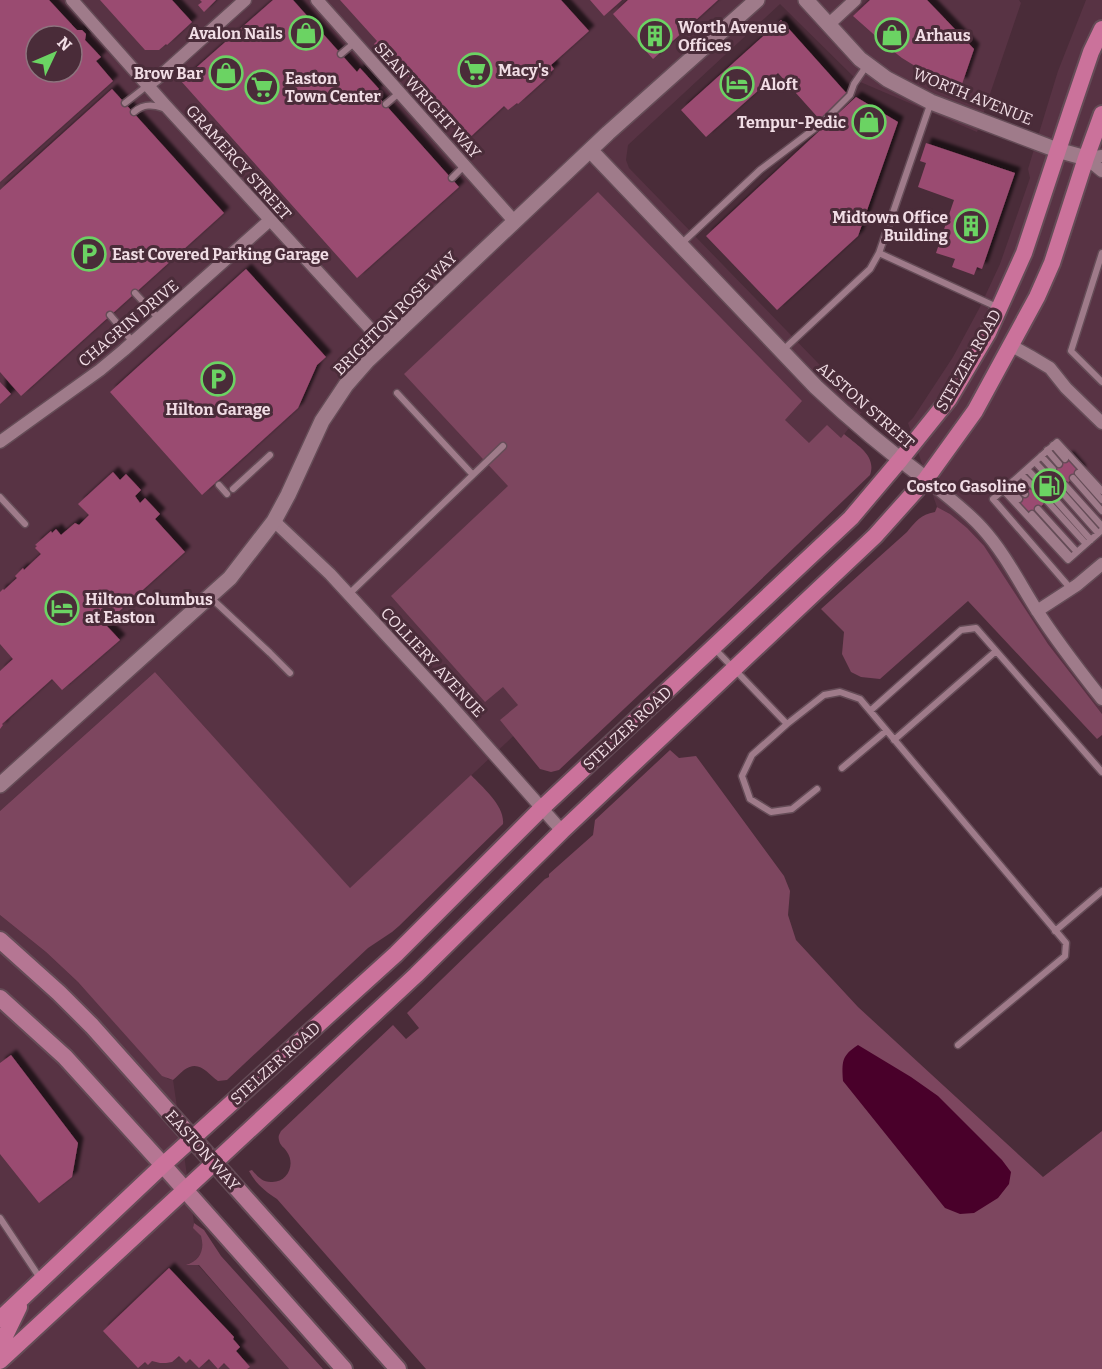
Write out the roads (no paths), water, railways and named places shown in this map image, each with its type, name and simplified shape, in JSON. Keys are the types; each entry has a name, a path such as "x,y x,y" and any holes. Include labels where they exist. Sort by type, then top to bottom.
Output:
{"main road":[{"name":"STELZER ROAD","path":"0,1319 192,1138 396,954 542,808 851,518 949,399 988,333 1024,253 1091,52 1102,29"},
{"name":"STELZER ROAD","path":"0,1361 416,975 562,831 875,536 926,479 975,411 1037,297 1094,157 1102,114"},
{"name":"EASTON WAY","path":"0,940 92,1026 398,1369"},
{"path":"0,998 65,1057 344,1369"},
{"path":"0,1343 23,1298"}],"street":[{"name":"GRAMERCY STREET","path":"72,0 147,86 384,344"},
{"path":"147,86 245,0"},
{"name":"SEAN WRIGHT WAY","path":"316,0 514,221"},
{"name":"BRIGHTON ROSE WAY","path":"0,785 236,572 274,521 326,415 354,375 590,150 757,0"},
{"name":"WORTH AVENUE","path":"806,0 867,65 887,79 931,102 1057,150 1094,157 1102,171"},
{"path":"828,25 855,0"},
{"name":"ALSTON STREET","path":"590,150 816,387 900,460 962,508 982,528 1000,551 1037,611 1102,699"},
{"name":"CHAGRIN DRIVE","path":"0,442 100,370 270,220"},
{"path":"1012,346 1050,368 1066,388 1102,423"},
{"name":"COLLIERY AVENUE","path":"274,521 349,594 562,831"},
{"path":"1037,611 1077,585 1102,564"}],"lane":[{"path":"341,54 354,42"},
{"path":"680,244 760,170 829,116 850,95 854,84 867,65"},
{"path":"125,103 147,86"},
{"path":"386,104 399,92"},
{"path":"782,351 870,269 879,253 931,102"},
{"path":"134,112 147,105 156,105 171,112"},
{"path":"452,178 465,166"},
{"path":"879,253 999,308"},
{"path":"1102,253 1071,351 1102,382"},
{"path":"135,293 159,320"},
{"path":"110,315 134,342"},
{"path":"397,393 473,475"},
{"path":"1071,589 993,499 1057,442 1102,491"},
{"path":"349,594 503,446"},
{"path":"1050,448 1062,461"},
{"path":"233,489 270,455"},
{"path":"1041,456 1053,470"},
{"path":"1035,462 1047,475"},
{"path":"1024,471 1036,484"},
{"path":"1102,500 1075,476 1102,511"},
{"path":"219,485 227,495"},
{"path":"1008,486 1022,496"},
{"path":"1008,486 1068,560 1101,529 1063,487"},
{"path":"0,497 25,524"},
{"path":"1049,499 1088,542"},
{"path":"1035,511 1074,555"},
{"path":"210,597 290,673"},
{"path":"870,711 962,630 976,628 1102,772"},
{"path":"713,648 787,724"},
{"path":"894,740 996,651"},
{"path":"817,789 792,809 771,812 750,799 741,776 752,755 824,695 840,692 860,699 1066,944 1065,956 958,1045"},
{"path":"842,768 886,731"},
{"path":"1055,931 1102,891"},
{"path":"0,1218 42,1281"}],"place":[{"name":"Avalon Nails","path":"306,33"},
{"name":"Arhaus","path":"892,35"},
{"name":"Worth Avenue Offices","path":"655,36"},
{"name":"Macy's","path":"475,70"},
{"name":"Brow Bar","path":"226,73"},
{"name":"Aloft","path":"737,84"},
{"name":"Easton Town Center","path":"262,87"},
{"name":"Tempur-Pedic","path":"869,122"},
{"name":"Midtown Office Building","path":"971,226"},
{"name":"East Covered Parking Garage","path":"89,254"},
{"name":"Hilton Garage","path":"218,379"},
{"name":"Costco Gasoline","path":"1049,486"},
{"name":"Hilton Columbus at Easton","path":"62,608"}]}
